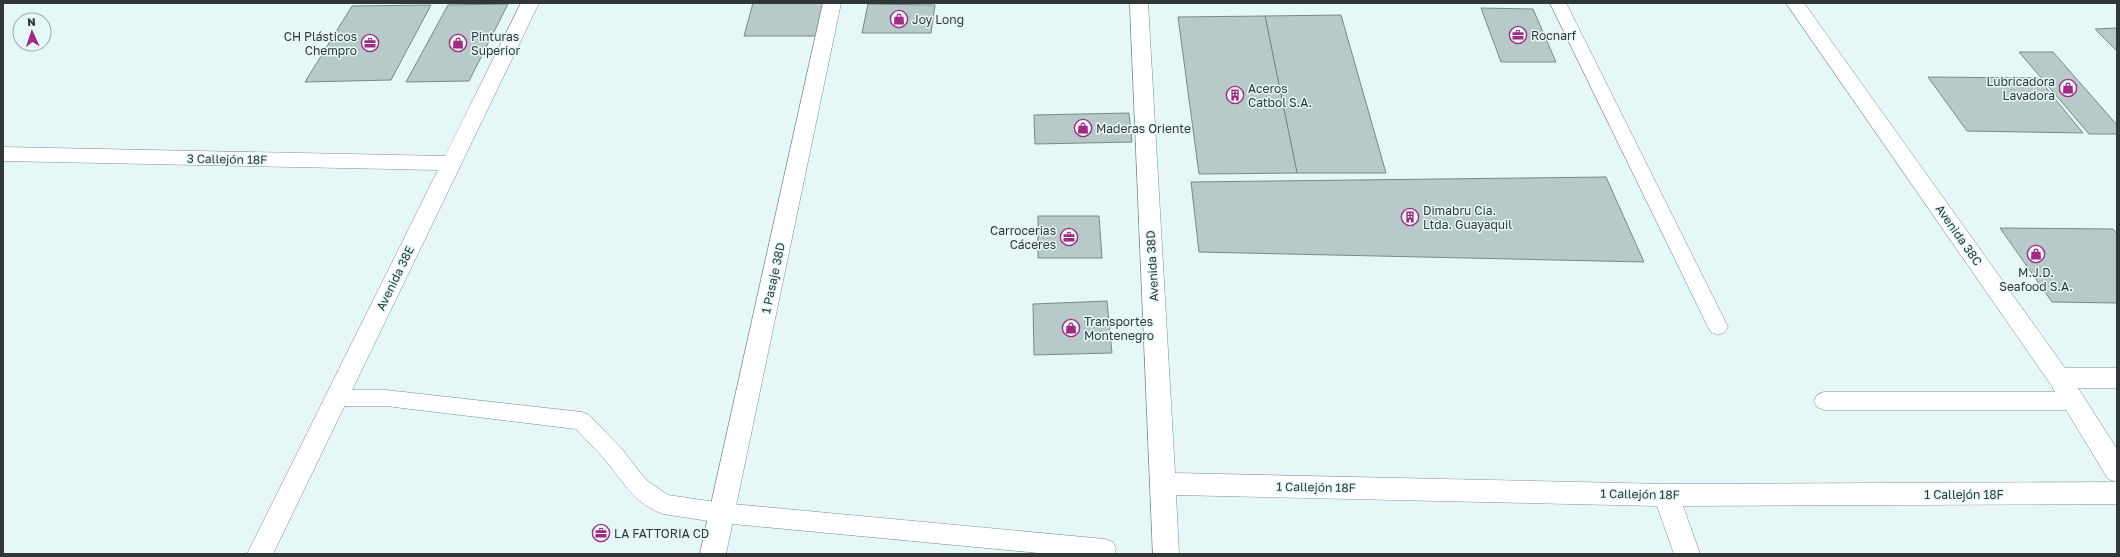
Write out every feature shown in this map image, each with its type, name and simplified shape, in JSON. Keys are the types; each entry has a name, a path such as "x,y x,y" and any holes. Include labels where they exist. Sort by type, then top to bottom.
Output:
{"street":[{"name":"Avenida 38E","path":"260,554 530,3"},
{"name":"1 Pasaje 38D","path":"713,554 832,3"},
{"name":"Avenida 38D","path":"1139,3 1166,554"},
{"name":"Avenida 38C","path":"1794,3 2059,378 2117,471"},
{"name":"3 Callejón 18F","path":"3,154 451,163"},
{"path":"2059,378 2117,378"},
{"name":"1 Callejón 18F","path":"1163,484 1666,495 2117,493"},
{"path":"1666,495 1687,554"}],"lane":[{"path":"1558,3 1718,327"},
{"path":"336,398 386,398 582,421 614,455 637,486 663,504 722,513 1105,549"},
{"path":"1824,401 2074,401"}],"building":[{"path":"753,3 824,3 816,36 744,36"},
{"name":"Pinturas Superior","path":"508,4 469,81 406,82 448,5"},
{"name":"Joy Long","path":"868,4 935,5 931,33 862,33"},
{"name":"CH Plásticos Chempro","path":"431,5 391,80 305,82 352,6"},
{"name":"Rocnarf","path":"1481,8 1533,9 1556,62 1501,62"},
{"path":"1341,15 1386,173 1297,173 1265,16"},
{"name":"Aceros Catbol S.A.","path":"1265,16 1297,173 1199,174 1178,17"},
{"path":"2117,28 2117,51 2095,29"},
{"name":"Lubricadora Lavadora","path":"2019,52 2053,52 2117,125 2117,134 2089,134"},
{"path":"1928,77 2038,78 2083,133 1967,131"},
{"name":"Maderas Oriente","path":"1129,113 1132,142 1035,144 1034,115"},
{"name":"Dimabru Cia. Ltda. Guayaquil","path":"1606,177 1644,262 1199,252 1191,182"},
{"name":"Carrocerias Cáceres","path":"1038,216 1099,216 1102,258 1038,258"},
{"path":"2000,228 2113,229 2117,234 2117,303 2052,302"},
{"name":"Transportes Montenegro","path":"1107,301 1112,353 1034,355 1033,304"}],"place":[{"name":"Joy Long","path":"899,19"},
{"name":"Rocnarf","path":"1518,35"},
{"name":"CH Plásticos Chempro","path":"370,43"},
{"name":"Pinturas Superior","path":"458,43"},
{"name":"Lubricadora Lavadora","path":"2068,88"},
{"name":"Aceros Catbol S.A.","path":"1235,95"},
{"name":"Maderas Oriente","path":"1083,128"},
{"name":"Dimabru Cia. Ltda. Guayaquil","path":"1410,217"},
{"name":"Carrocerias Cáceres","path":"1069,237"},
{"name":"M.J.D. Seafood S.A.","path":"2036,254"},
{"name":"Transportes Montenegro","path":"1071,328"},
{"name":"LA FATTORIA CD","path":"601,533"}]}
